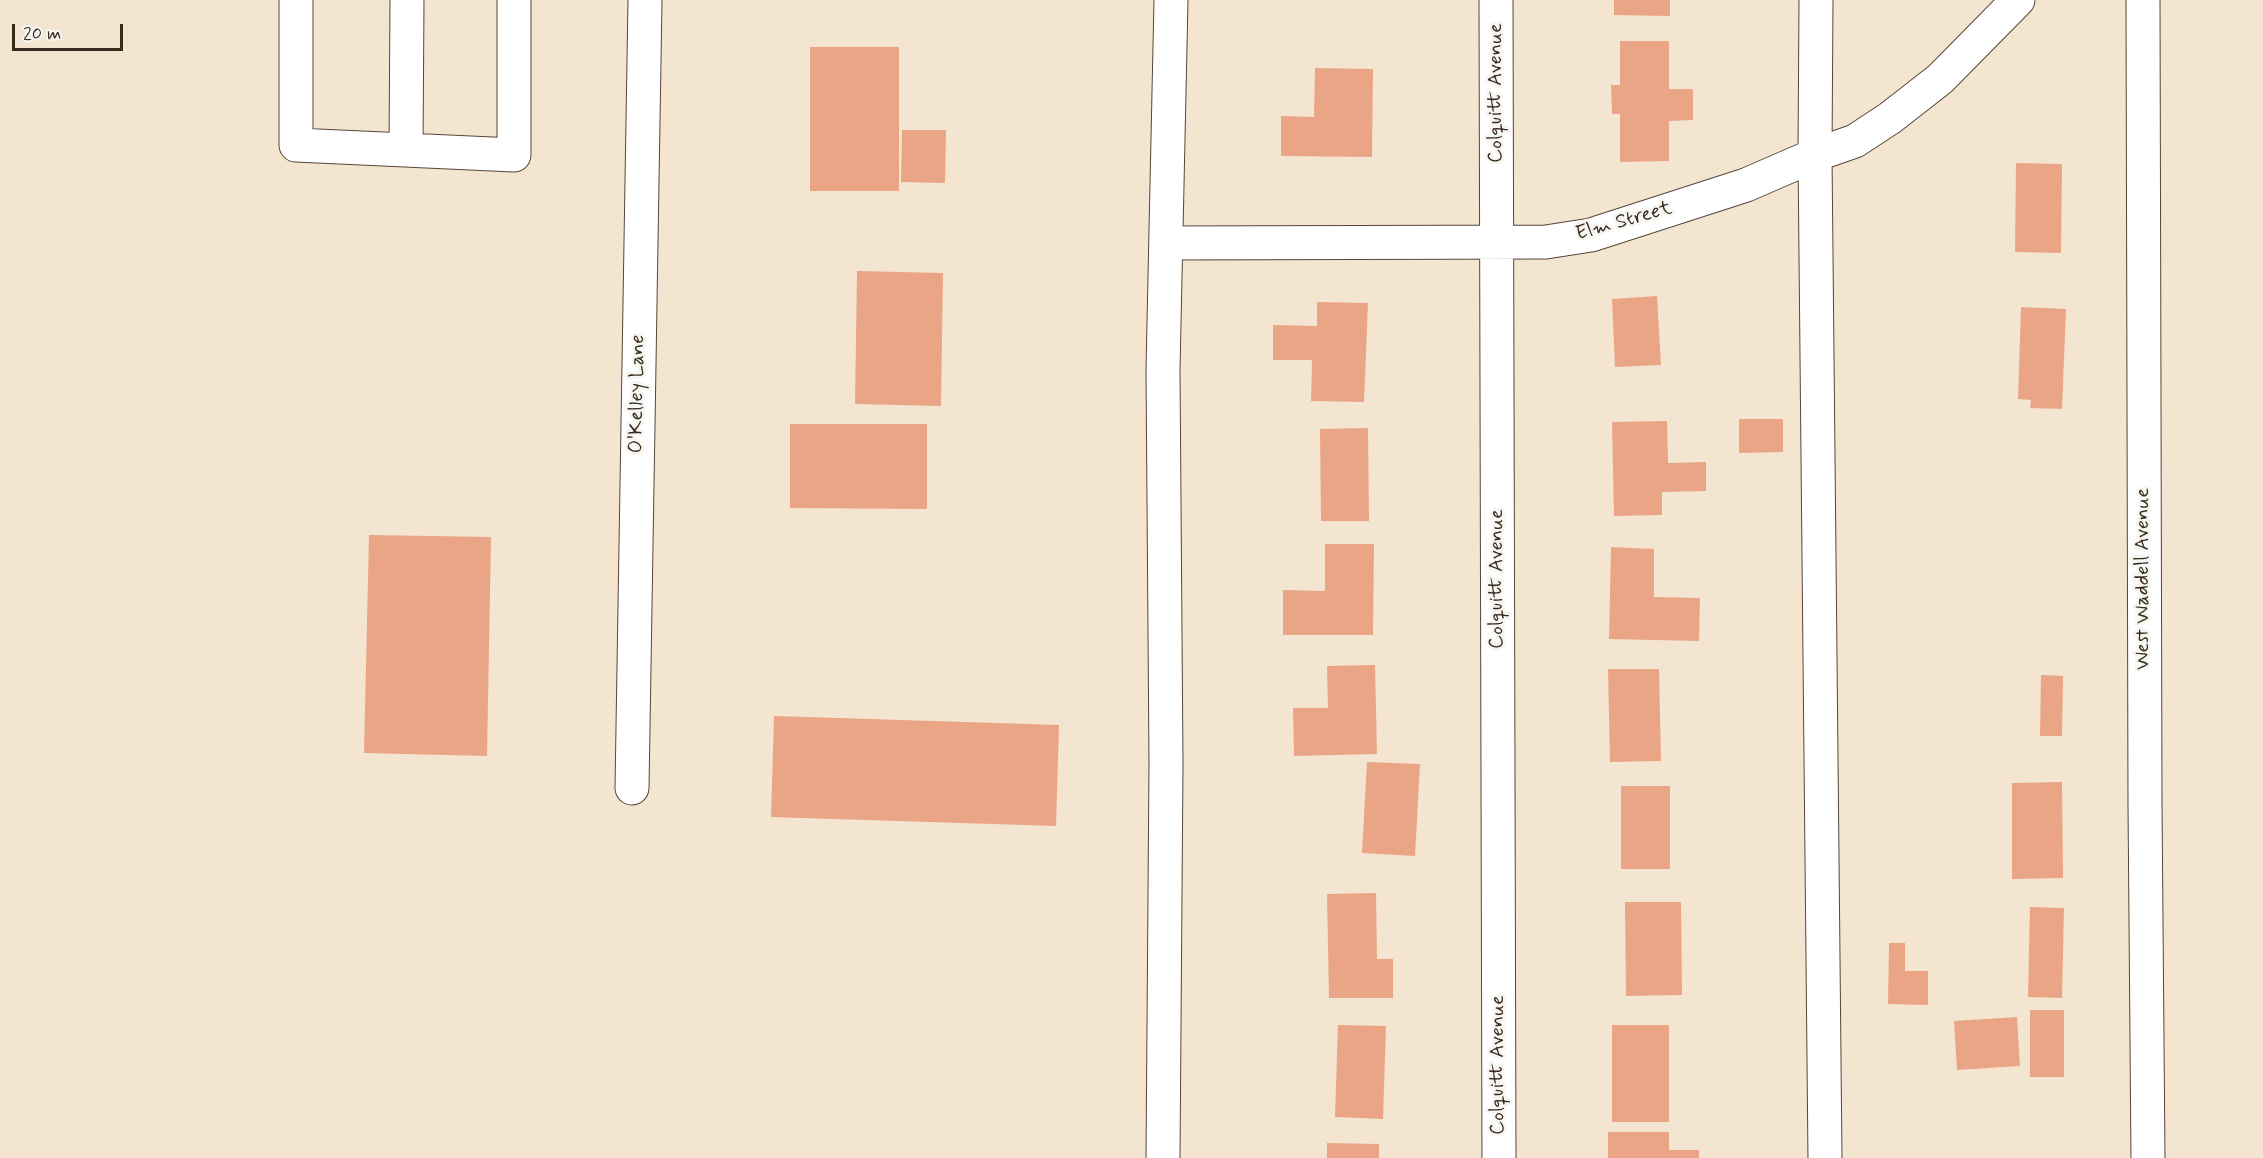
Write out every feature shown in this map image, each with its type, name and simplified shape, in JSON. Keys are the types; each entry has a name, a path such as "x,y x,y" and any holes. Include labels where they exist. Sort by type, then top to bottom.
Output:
{"street":[{"path":"296,0 296,145 514,155 514,0"},
{"path":"406,150 407,0"},
{"name":"O'Kelley Lane","path":"632,788 645,0"},
{"path":"1163,1158 1166,763 1163,370 1171,0"},
{"name":"Colquitt Avenue","path":"1496,0 1500,807 1499,1158"},
{"path":"1816,0 1815,155 1825,1158"},
{"name":"Elm Street","path":"1166,243 1546,242 1591,235 1746,185 1815,155 1855,141 1940,79 2018,0"},
{"name":"West Waddell Avenue","path":"2143,0 2148,1158"}],"building":[{"path":"1614,0 1670,0 1670,16 1614,15"},
{"path":"1620,41 1669,41 1669,89 1693,89 1693,120 1669,121 1669,161 1620,162 1620,114 1612,114 1611,85 1620,85"},
{"path":"810,47 899,47 899,191 810,191"},
{"path":"1315,68 1373,69 1372,157 1281,156 1281,116 1314,117"},
{"path":"902,130 946,130 945,183 901,182"},
{"path":"2016,163 2062,164 2061,253 2015,252"},
{"path":"857,271 943,273 941,406 855,404"},
{"path":"1657,296 1661,365 1615,367 1612,299"},
{"path":"1317,302 1368,303 1364,402 1311,401 1312,360 1273,360 1273,325 1317,326"},
{"path":"2021,307 2066,309 2062,409 2030,408 2031,400 2018,399"},
{"path":"1739,419 1783,419 1783,452 1739,453"},
{"path":"1667,421 1668,463 1706,462 1706,491 1662,492 1662,515 1614,516 1612,422"},
{"path":"790,424 927,424 927,509 790,508"},
{"path":"1368,428 1369,521 1321,521 1320,429"},
{"path":"369,535 491,537 487,756 364,753"},
{"path":"1325,544 1374,544 1373,635 1283,635 1283,590 1325,591"},
{"path":"1611,547 1654,549 1654,597 1700,598 1699,641 1609,639"},
{"path":"1375,665 1377,754 1294,756 1293,708 1328,708 1327,666"},
{"path":"1608,669 1659,669 1661,761 1610,762"},
{"path":"2041,675 2063,676 2062,736 2040,736"},
{"path":"774,716 1059,725 1056,826 771,817"},
{"path":"1367,762 1420,764 1415,856 1362,853"},
{"path":"2062,782 2063,878 2012,879 2012,783"},
{"path":"1621,786 1670,786 1670,869 1621,869"},
{"path":"1376,893 1377,959 1393,959 1393,998 1329,998 1327,894"},
{"path":"1625,902 1681,902 1682,995 1626,996"},
{"path":"2030,907 2064,908 2062,998 2028,997"},
{"path":"1889,943 1905,943 1905,971 1928,971 1928,1005 1888,1004"},
{"path":"2030,1010 2064,1010 2064,1077 2030,1077"},
{"path":"2017,1017 2020,1066 1957,1070 1954,1021"},
{"path":"1338,1025 1386,1026 1383,1119 1335,1117"},
{"path":"1612,1025 1669,1025 1669,1122 1612,1122"},
{"path":"1608,1132 1669,1132 1669,1150 1699,1150 1699,1158 1608,1158"},
{"path":"1327,1143 1379,1144 1379,1158 1327,1158"}]}
